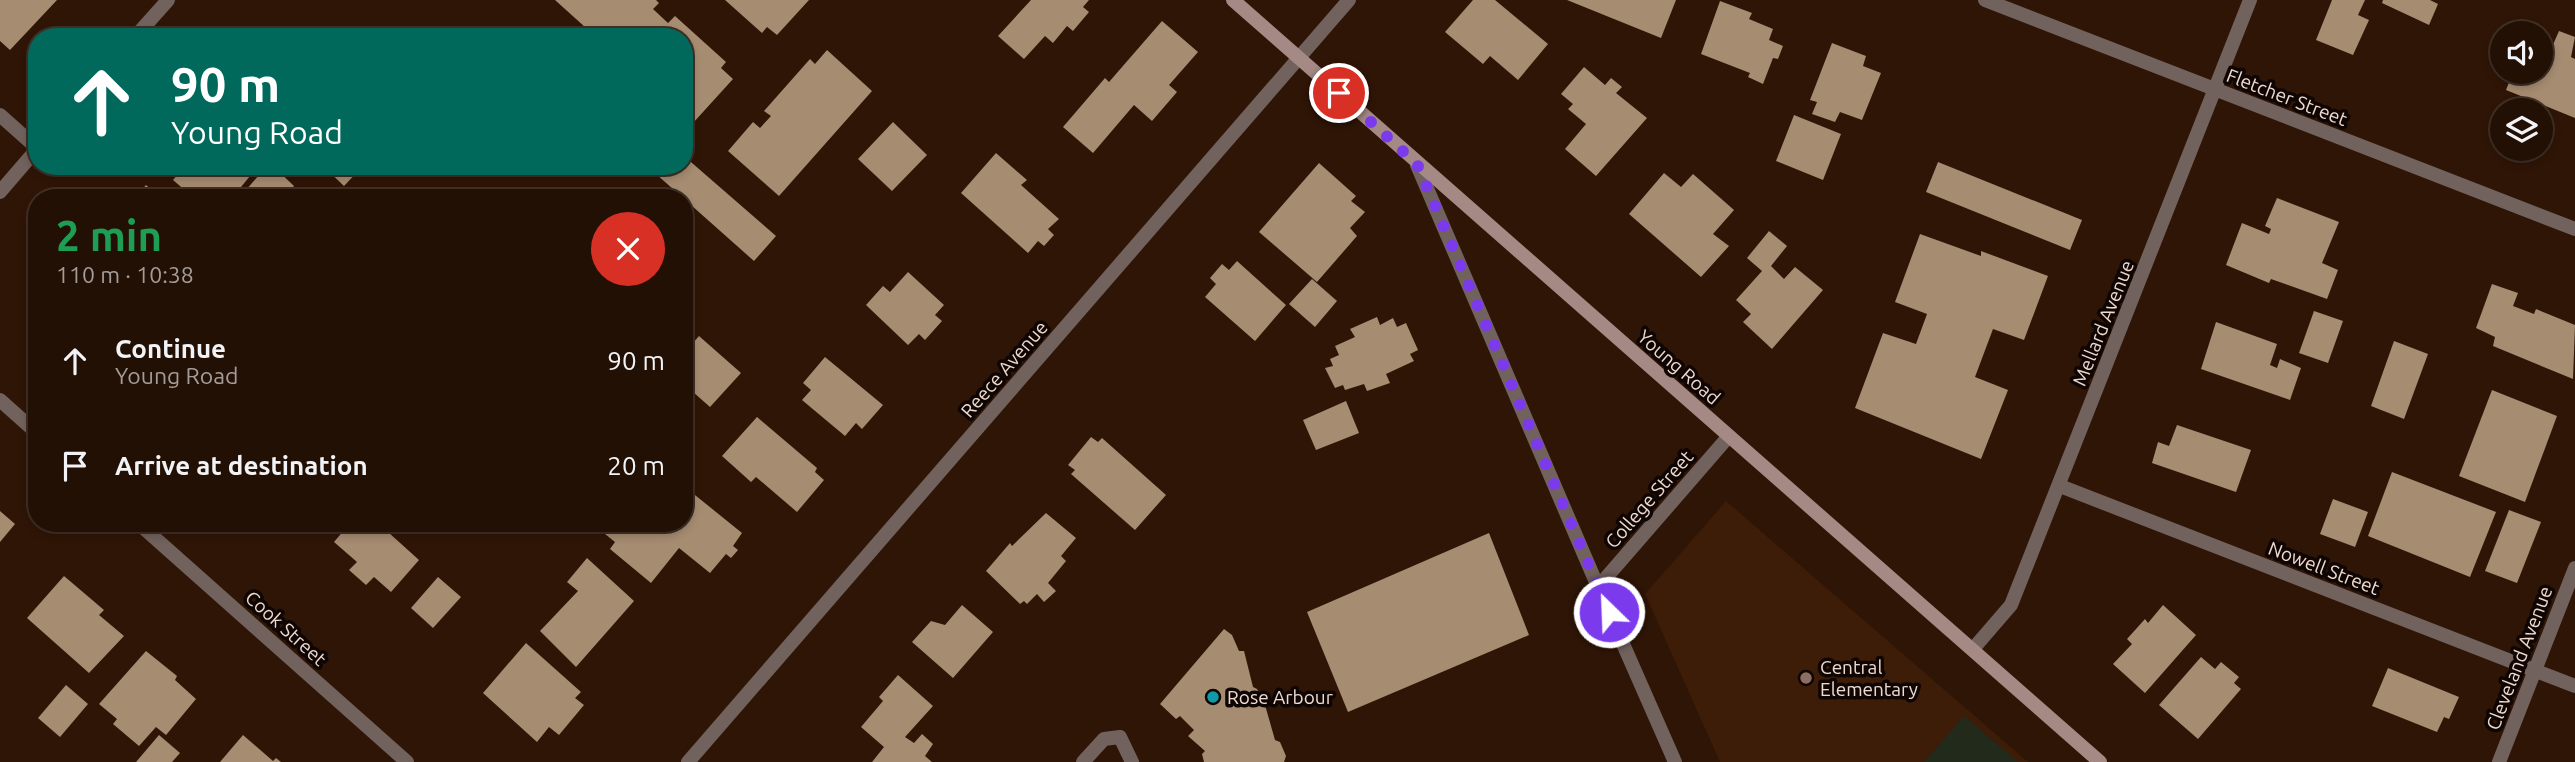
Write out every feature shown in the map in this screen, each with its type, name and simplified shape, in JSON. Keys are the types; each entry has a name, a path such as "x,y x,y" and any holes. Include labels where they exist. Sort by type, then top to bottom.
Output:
{"street":[{"path":"143,28 167,0"},
{"name":"Young Road","path":"1233,0 2100,762"},
{"name":"Reece Avenue","path":"688,762 1349,0"},
{"name":"Fletcher Street","path":"1984,0 2575,229"},
{"name":"Mellard Avenue","path":"1973,649 2011,605 2250,0"},
{"path":"0,116 28,140"},
{"path":"0,192 28,159"},
{"name":"College Street","path":"1417,164 1675,762"},
{"path":"0,400 28,425"},
{"name":"College Street","path":"1598,587 1729,436"},
{"name":"Nowell Street","path":"2060,486 2575,686"},
{"name":"Cook Street","path":"148,532 407,762"},
{"name":"Cleveland Avenue","path":"2499,762 2575,568"},
{"path":"1083,762 1104,739 1120,737 1132,762"}],"shaded area":[{"name":"Central Elementary","path":"1726,501 2028,762 1720,762 1645,594"}],"green space":[{"path":"1964,716 2018,762 1924,762"}],"building":[{"path":"0,0 57,0 10,50 0,41"},
{"path":"555,0 656,0 659,3 653,9 668,23 675,16 688,28 586,28"},
{"path":"725,0 809,0 777,35 767,27 762,33"},
{"path":"1031,0 1089,0 1083,7 1089,12 1073,31 1067,26 1053,43 1045,36 1024,59 998,36"},
{"path":"1473,0 1495,0 1548,44 1518,80 1490,56 1483,64 1445,32"},
{"path":"1567,0 1676,0 1661,38"},
{"path":"2332,0 2365,0 2358,15 2369,20 2353,55 2316,40"},
{"path":"2383,0 2430,0 2438,4 2429,25 2382,3"},
{"path":"1720,1 1752,13 1749,19 1773,29 1769,40 1783,46 1778,59 1773,58 1763,84 1748,77 1750,73 1701,54"},
{"path":"1162,21 1198,52 1169,85 1177,92 1152,121 1134,105 1093,153 1063,127 1105,78 1109,82"},
{"path":"2559,31 2575,37 2571,57 2575,59 2575,118 2553,109 2553,98 2526,98 2506,90 2508,84 2553,84 2553,45"},
{"path":"693,32 726,62 721,68 733,79 693,123"},
{"path":"1832,43 1866,56 1863,66 1881,73 1862,120 1840,112 1835,122 1812,114 1817,102 1810,100"},
{"path":"827,50 872,91 779,196 728,151 753,122 760,128 771,116 764,111 810,59 815,64"},
{"path":"1584,67 1605,85 1611,78 1622,87 1616,93 1647,118 1596,176 1565,149 1586,124 1568,109 1573,104 1561,94"},
{"path":"1794,115 1841,134 1823,180 1776,161"},
{"path":"893,122 927,155 892,191 858,159"},
{"path":"996,153 1027,180 1021,185 1059,219 1048,229 1054,235 1044,246 1038,241 1028,253 961,193"},
{"path":"1938,162 2082,220 2070,250 1926,192"},
{"path":"1319,163 1356,196 1351,201 1365,212 1350,228 1357,236 1317,282 1259,232"},
{"path":"693,164 776,236 754,261 693,207 693,189 673,189 657,175 693,175"},
{"path":"1664,173 1681,187 1693,174 1734,210 1713,234 1729,246 1701,277 1629,214"},
{"path":"177,175 250,176 239,189 184,189 173,180"},
{"path":"259,175 282,175 294,186 292,189 247,189"},
{"path":"332,175 354,175 344,186"},
{"path":"2277,198 2339,222 2322,263 2338,270 2327,299 2271,279 2269,283 2226,265 2242,223 2269,234 2271,229 2265,226"},
{"path":"1769,231 1787,246 1771,266 1784,279 1795,267 1823,290 1772,349 1743,322 1751,314 1736,300 1762,271 1747,258"},
{"path":"1920,234 1981,256 1981,251 2048,276 2024,340 1993,329 1975,377 2008,390 1981,459 1855,408 1883,333 1916,344 1927,314 1895,302"},
{"path":"1237,261 1286,305 1255,341 1205,297 1216,284 1210,278 1222,264 1229,270"},
{"path":"908,272 944,305 935,315 942,321 925,340 919,334 908,345 866,305 883,286 890,292"},
{"path":"1312,279 1337,301 1315,327 1289,304"},
{"path":"2492,284 2518,293 2513,306 2534,314 2536,309 2575,325 2573,379 2493,346 2495,337 2476,328"},
{"path":"2314,311 2343,321 2328,363 2299,353"},
{"path":"1377,317 1380,325 1393,318 1397,327 1406,323 1418,350 1410,354 1414,361 1386,374 1390,383 1367,391 1364,384 1345,390 1343,385 1335,388 1325,368 1333,366 1330,359 1339,355 1335,346 1355,337 1350,329"},
{"path":"2216,322 2277,344 2270,365 2277,368 2280,359 2301,368 2290,400 2201,369"},
{"path":"699,336 741,373 710,407 693,392 693,343"},
{"path":"2394,341 2428,354 2404,419 2371,406"},
{"path":"825,357 883,405 862,429 856,423 845,436 802,400 811,390 803,383"},
{"path":"2492,390 2557,416 2525,502 2459,476"},
{"path":"1346,401 1359,433 1316,450 1303,420"},
{"path":"757,417 817,468 815,472 824,480 797,512 756,477 751,482 722,456"},
{"path":"2177,425 2251,450 2236,492 2152,463 2158,442 2169,446"},
{"path":"1091,437 1098,442 1102,438 1166,495 1135,530 1071,474 1075,470 1068,465"},
{"path":"2392,472 2496,512 2470,577 2368,536"},
{"path":"693,493 742,533 733,546 738,550 731,558 726,554 710,573 679,548 651,583 610,549 615,542 605,534 693,532"},
{"path":"2333,499 2368,512 2355,547 2320,534"},
{"path":"2509,510 2541,522 2517,583 2485,571"},
{"path":"0,511 15,524 0,542"},
{"path":"1046,513 1076,538 1061,556 1066,561 1048,583 1056,591 1044,602 1037,594 1027,604 1024,601 1020,604 986,571 1010,543 1012,546"},
{"path":"342,532 388,532 419,560 391,592 374,577 366,585 349,570 357,562 334,542"},
{"path":"1489,533 1529,635 1348,712 1307,612"},
{"path":"587,558 634,601 576,667 540,631 578,591 567,582"},
{"path":"64,576 104,610 99,615 124,636 89,673 27,618"},
{"path":"438,577 461,597 433,628 411,608"},
{"path":"962,605 993,632 953,678 912,642 931,621 945,625"},
{"path":"2163,605 2196,635 2145,693 2113,664 2132,644 2127,639 2145,619 2148,623"},
{"name":"Rose Arbour","path":"1224,629 1232,635 1239,651 1244,651 1253,687 1257,689 1265,705 1275,740 1280,742 1286,756 1284,762 1204,762 1202,754 1205,751 1188,736 1194,730 1180,716 1176,719 1160,704"},
{"path":"526,643 581,692 575,698 584,705 559,735 549,727 537,742 483,693"},
{"path":"146,651 177,676 175,680 196,699 166,735 156,727 139,746 113,724 117,719 99,704"},
{"path":"2201,657 2215,669 2221,662 2239,677 2234,683 2241,689 2198,739 2159,705"},
{"path":"2388,668 2459,697 2449,719 2444,717 2437,732 2372,706"},
{"path":"898,675 933,706 905,737 914,743 922,734 933,744 925,756 932,762 872,762 884,747 861,727 883,701 879,697"},
{"path":"66,685 88,704 60,737 38,718"},
{"path":"159,735 180,753 172,762 136,762"},
{"path":"243,735 273,761 276,758 281,762 220,762"}],"place":[{"name":"Central Elementary","path":"1806,678"},
{"name":"Rose Arbour","path":"1213,697"}],"route":[{"path":"1339,93 1417,164 1609,612"}]}
